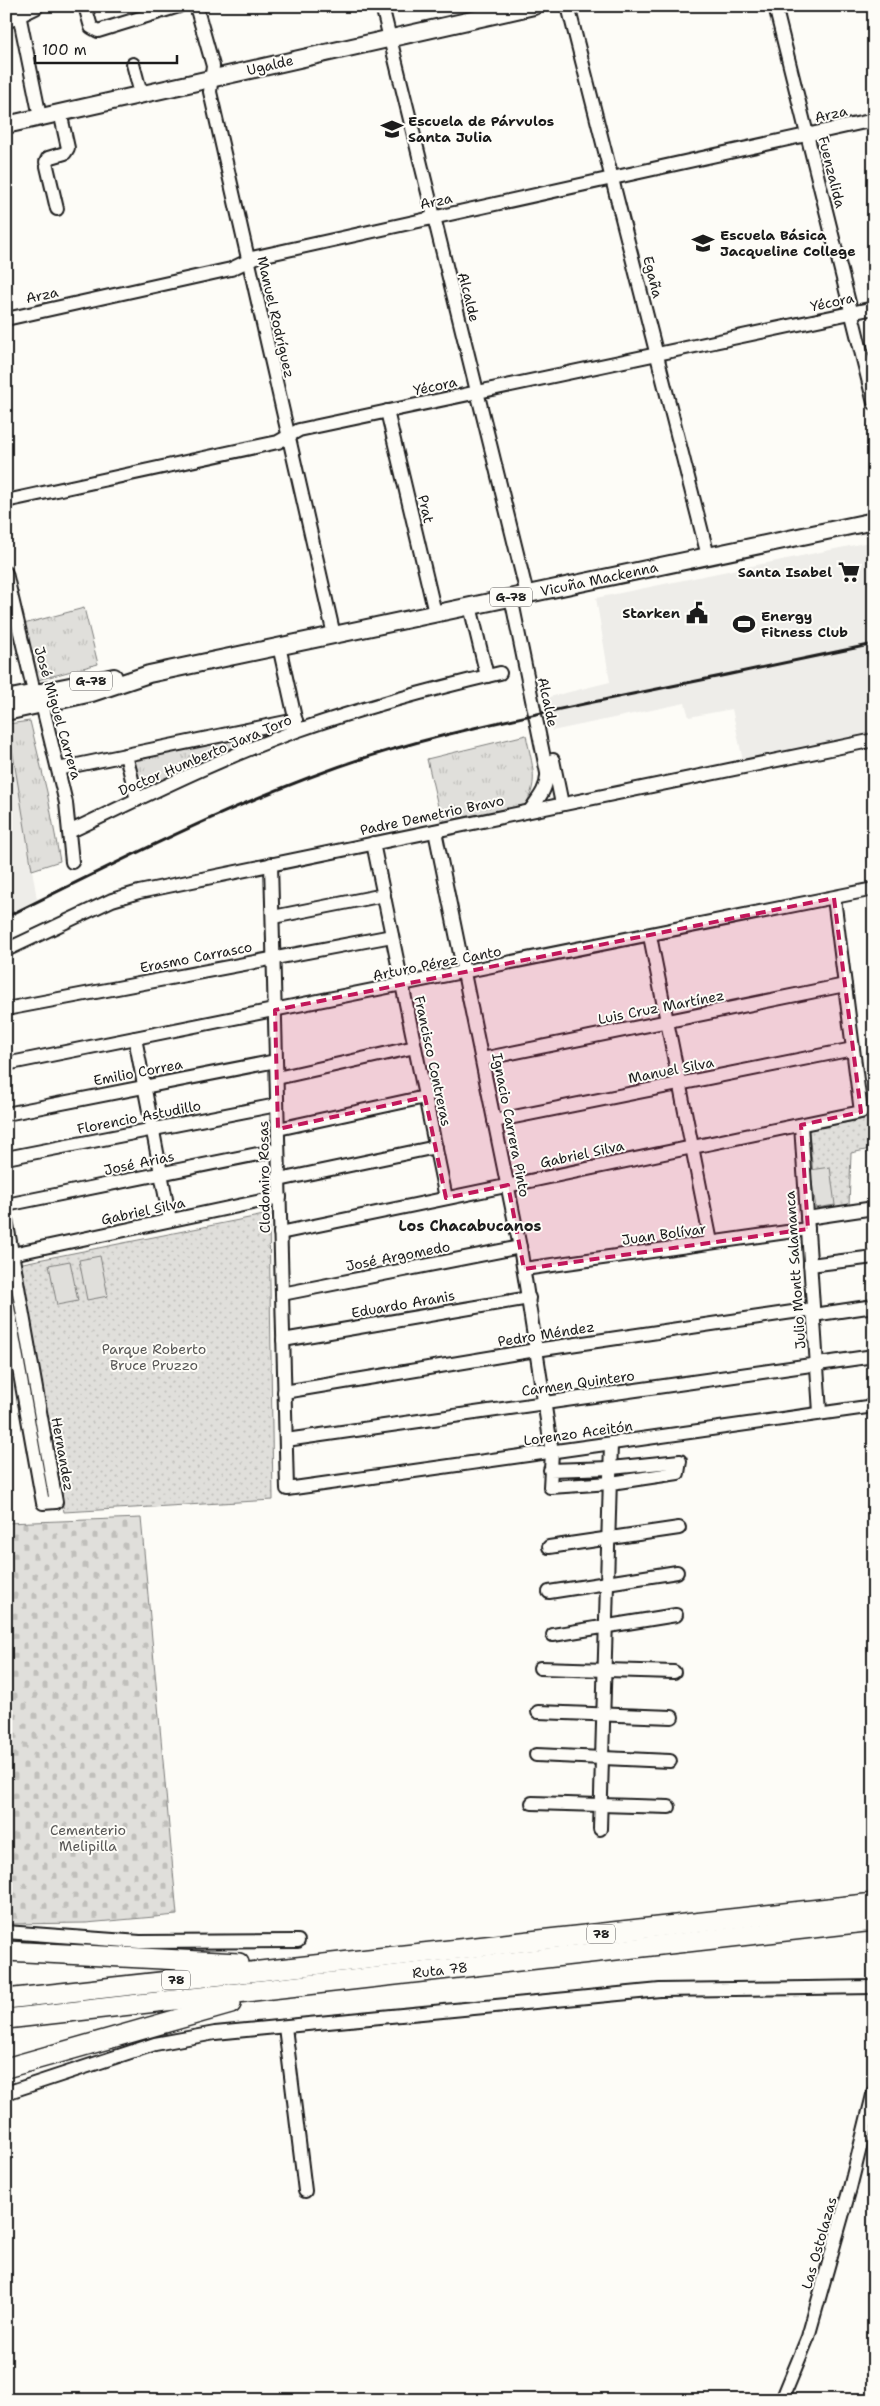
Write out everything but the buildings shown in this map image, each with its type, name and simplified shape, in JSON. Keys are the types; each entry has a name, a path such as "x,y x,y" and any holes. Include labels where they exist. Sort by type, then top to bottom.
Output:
{"highway":[{"name":"Ruta 78","path":"6,1999 874,1903"},
{"name":"Ruta 78","path":"6,2019 874,1921"},
{"path":"6,1951 224,1963 346,1962"},
{"path":"6,2068 194,2013 326,1983"}],"main road":[{"path":"12,17 35,6"},
{"name":"Ugalde","path":"6,125 534,6"},
{"name":"Vicuña Mackenna","path":"6,712 38,698 110,677 149,674 874,521"},
{"name":"Vicuña Mackenna","path":"6,699 38,698"}],"street":[{"path":"85,6 89,22 95,30 179,6"},
{"name":"Manuel Rodríguez","path":"196,6 213,66 210,92 334,635"},
{"name":"Alcalde","path":"382,6 477,392 562,804"},
{"name":"Egaña","path":"568,6 708,556"},
{"name":"Fuenzalida","path":"775,6 874,404"},
{"path":"12,17 40,117"},
{"path":"133,64 141,94"},
{"path":"57,209 46,162 50,157 65,153 68,148 60,112"},
{"name":"Arza","path":"6,318 231,269 256,257 874,120"},
{"name":"Yécora","path":"6,501 278,442 299,430 874,308"},
{"name":"Prat","path":"387,411 435,614"},
{"name":"José Miguel Carrera","path":"6,573 58,769 72,862"},
{"name":"Alcalde","path":"518,596 547,773 546,784 531,809"},
{"path":"470,606 487,676"},
{"path":"58,769 297,725 280,646"},
{"name":"Doctor Humberto Jara Toro","path":"69,832 297,725 500,673"},
{"name":"Padre Demetrio Bravo","path":"6,950 57,925 126,896 531,809 874,740"},
{"path":"126,755 137,800"},
{"name":"Ignacio Carrera Pinto","path":"435,830 524,1269 552,1452 550,1487 612,1483"},
{"name":"Francisco Contreras","path":"373,843 446,1198"},
{"name":"Clodomiro Rosas","path":"272,864 287,1489"},
{"name":"Arturo Pérez Canto","path":"6,1064 650,936 874,889"},
{"path":"273,916 384,895"},
{"path":"834,898 853,1049"},
{"name":"Erasmo Carrasco","path":"6,1009 392,936"},
{"path":"650,936 711,1242"},
{"name":"Luis Cruz Martínez","path":"482,1059 846,985"},
{"path":"135,1038 170,1220"},
{"path":"277,1078 415,1047"},
{"name":"Manuel Silva","path":"494,1121 853,1049"},
{"name":"Gabriel Silva","path":"280,1233 861,1112 853,1049"},
{"name":"Emilio Correa","path":"6,1114 276,1061"},
{"path":"278,1129 425,1097"},
{"name":"Florencio Astudillo","path":"6,1158 277,1105"},
{"name":"Julio Montt Salamanca","path":"801,1125 820,1412"},
{"path":"279,1180 436,1147"},
{"name":"José Arias","path":"6,1205 278,1150"},
{"name":"Gabriel Silva","path":"12,1254 280,1198"},
{"name":"Juan Bolívar","path":"524,1269 711,1242 874,1208"},
{"name":"Hernandez","path":"6,1219 56,1502 42,1503 6,1296"},
{"name":"José Argomedo","path":"282,1294 520,1248"},
{"path":"810,1265 874,1257"},
{"name":"Eduardo Aranis","path":"283,1340 529,1298"},
{"name":"Pedro Méndez","path":"284,1392 536,1350 813,1312 874,1306"},
{"name":"Carmen Quintero","path":"286,1440 874,1356"},
{"name":"Lorenzo Aceitón","path":"287,1489 820,1412 874,1406"},
{"path":"600,1829 612,1483 611,1443"},
{"path":"550,1470 611,1468 680,1461 678,1473 612,1483"},
{"path":"549,1547 679,1528"},
{"path":"549,1592 677,1572"},
{"path":"554,1635 676,1615"},
{"path":"540,1668 674,1672"},
{"path":"538,1712 672,1717"},
{"path":"536,1754 670,1760"},
{"path":"532,1802 669,1807"},
{"path":"6,1932 140,1942 298,1941"},
{"path":"6,2093 155,2044 215,2033 660,1990 874,1987"},
{"path":"285,2027 305,2191"},
{"name":"Las Ostolazas","path":"782,2400 808,2337 850,2188 874,2090"}],"highlighted area":[{"path":"834,898 861,1112 801,1125 808,1229 524,1269 508,1185 446,1198 425,1097 278,1129 275,1010"}],"shaded area":[{"path":"874,541 874,733 743,761 732,709 689,717 685,703 552,731 545,698 610,682 596,598"},
{"path":"6,724 8,724 37,899 6,915"}],"green space":[{"path":"84,608 98,664 34,681 20,625"},
{"path":"30,721 47,792 60,861 32,870 8,724"},
{"path":"273,728 274,735 140,793 132,758"},
{"path":"526,735 532,765 533,783 527,802 521,811 444,832 427,759"},
{"path":"869,1118 870,1149 851,1153 849,1206 816,1208 809,1130"},
{"path":"830,1167 835,1205 816,1208 810,1170"},
{"name":"Parque Roberto Bruce Pruzzo","path":"269,1214 273,1500 64,1512 18,1264"},
{"path":"100,1256 108,1296 87,1300 79,1260"},
{"path":"70,1261 78,1301 57,1305 49,1265"},
{"name":"Cementerio Melipilla","path":"141,1518 177,1915 86,1923 6,1924 6,1523"}],"railway":[{"path":"6,917 229,810 320,773 367,757 457,732 517,718 874,644"}],"place":[{"name":"Escuela de Párvulos Santa Julia","path":"392,129"},
{"name":"Escuela Básica Jacqueline College","path":"703,243"},
{"name":"Santa Isabel","path":"849,572"},
{"name":"Starken","path":"697,613"},
{"name":"Energy Fitness Club","path":"744,624"}],"district":[{"name":"Los Chacabucanos","path":"470,1226"}]}
